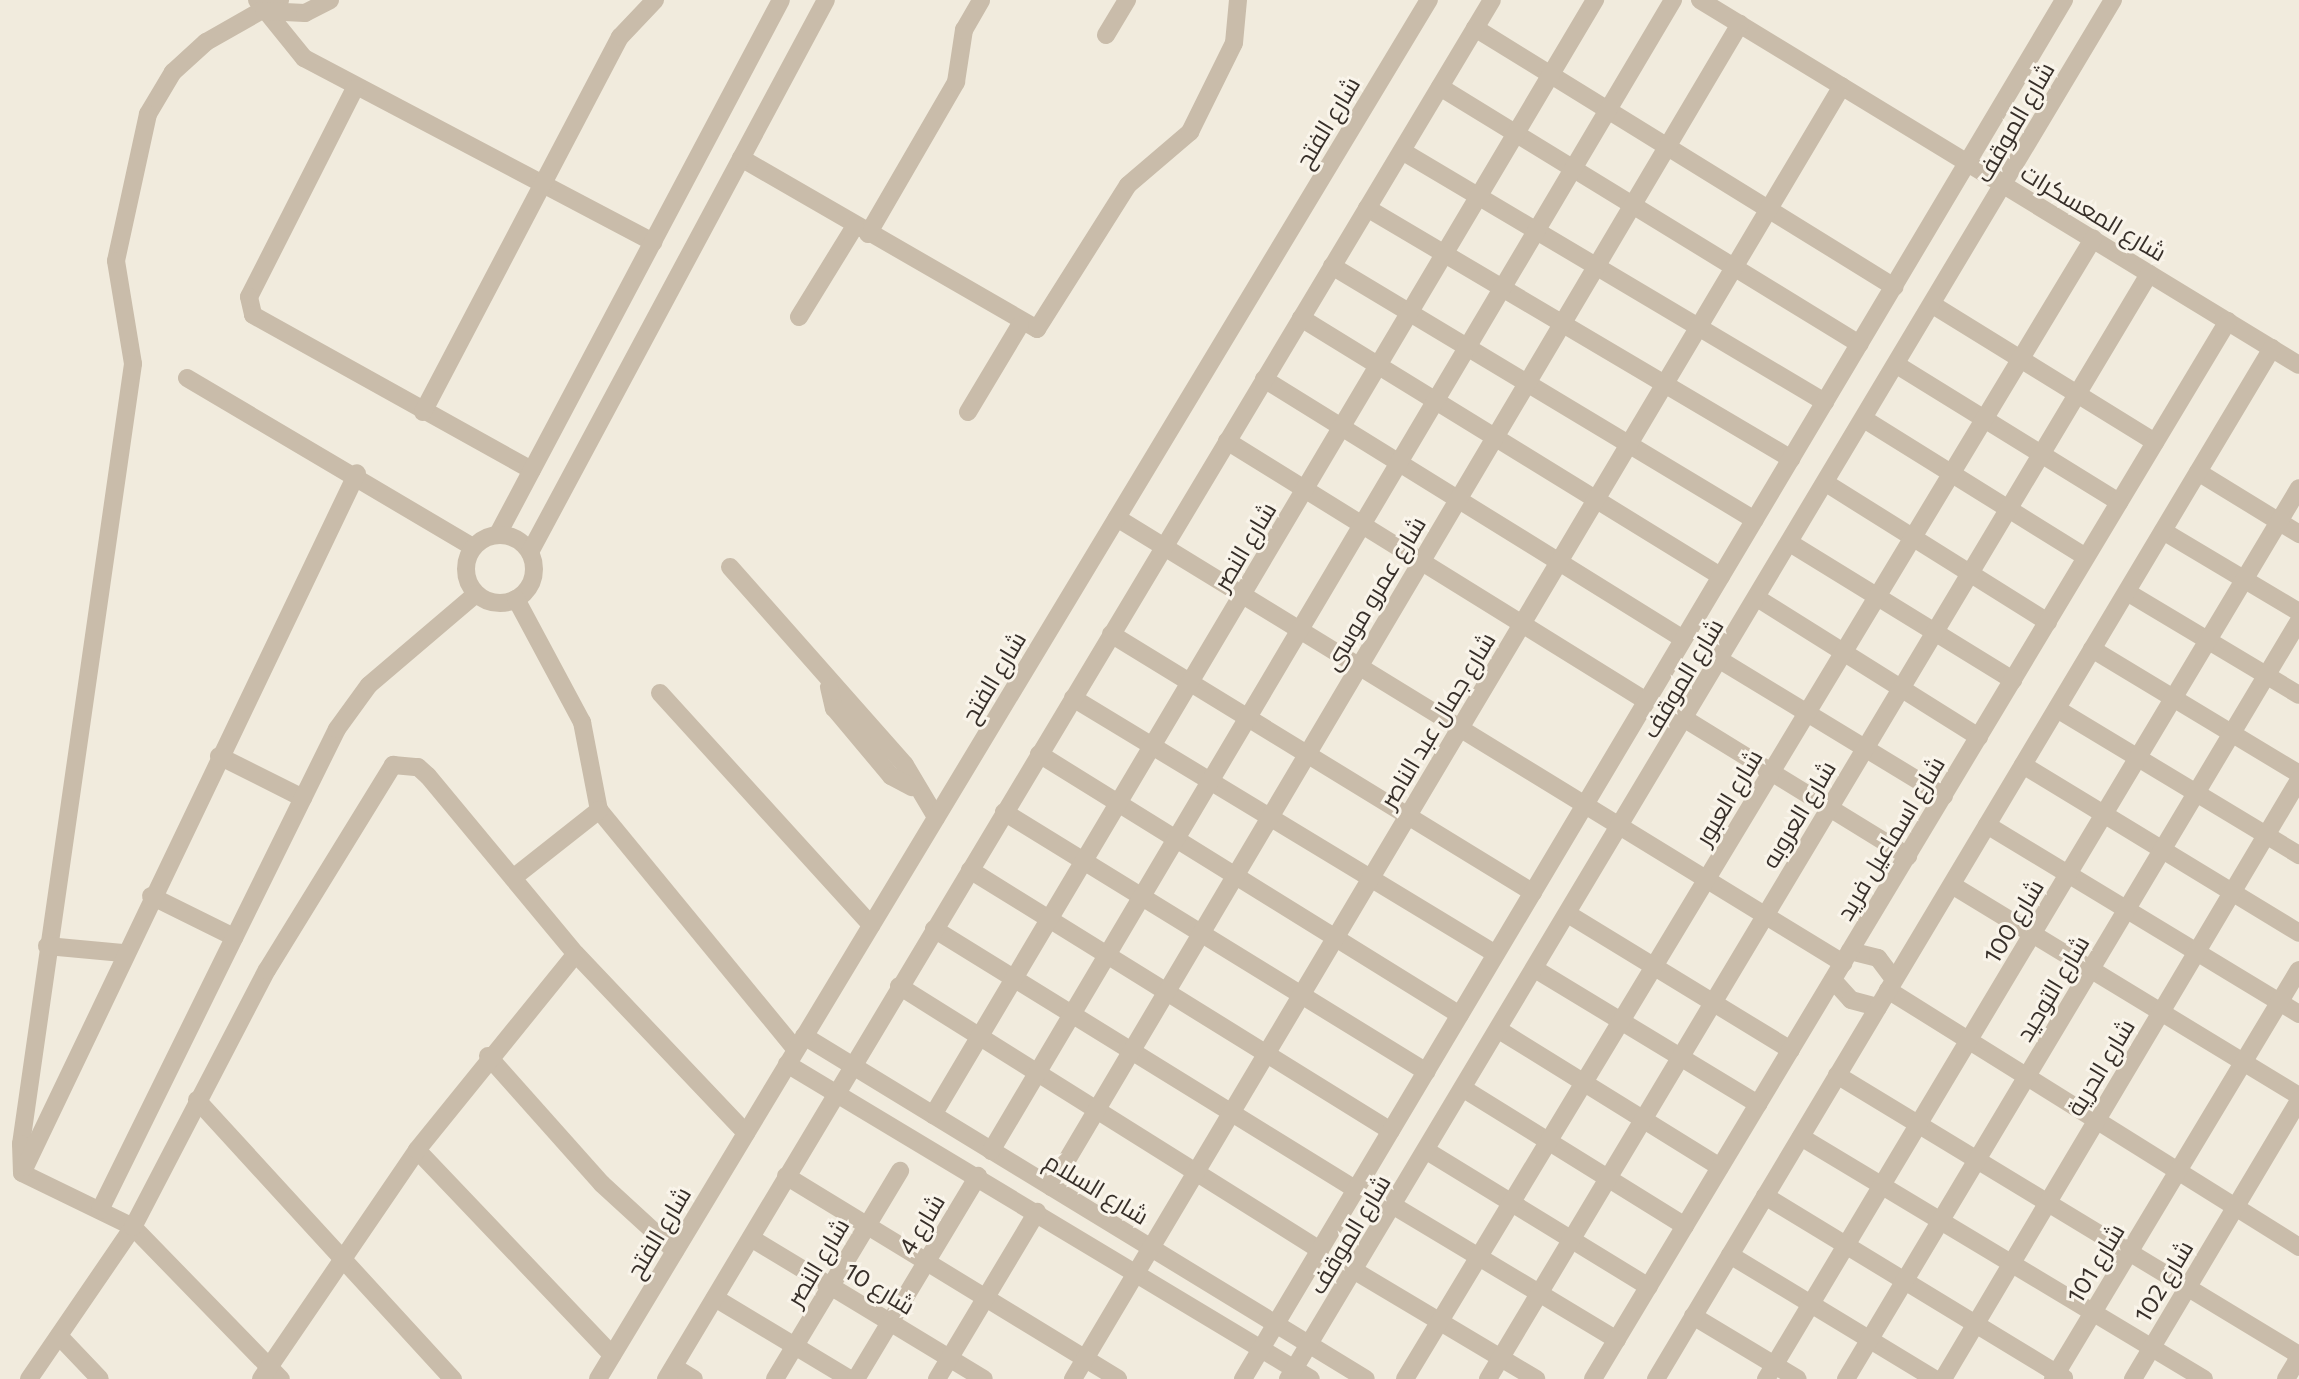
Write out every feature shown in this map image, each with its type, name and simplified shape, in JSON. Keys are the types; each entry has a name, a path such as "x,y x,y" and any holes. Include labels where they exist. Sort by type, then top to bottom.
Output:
{"street":[{"path":"22,1173 47,946 133,364 116,261 148,114 173,72 206,42 260,6 280,0"},
{"path":"260,6 305,13 330,0"},
{"path":"423,412 628,23 655,0"},
{"path":"781,0 498,534 473,547 465,571 476,594 499,603 516,599 533,578 530,552 826,0"},
{"path":"799,317 861,230 956,82 964,30 981,0"},
{"path":"1106,35 1127,0"},
{"path":"741,158 1020,325 1037,329 1128,185 1184,140 1234,43 1238,0"},
{"name":"شارع الفتح","path":"598,1379 1429,0"},
{"path":"694,1379 670,1373 851,1066 1492,0"},
{"name":"شارع النصر","path":"933,1115 1595,0"},
{"path":"991,1151 1673,0"},
{"name":"شارع المعسكرات","path":"1700,0 2299,365"},
{"name":"شارع الموقف","path":"1243,1379 2064,0"},
{"name":"شارع الموقف","path":"1291,1374 2005,186 2113,0"},
{"path":"260,6 304,58 355,88 653,242"},
{"name":"شارع عمرو موسى","path":"1051,1187 1740,24"},
{"path":"1475,28 1894,287"},
{"name":"شارع جمال عبد الناصر","path":"1073,1379 1842,86"},
{"path":"1440,87 1859,344"},
{"path":"355,88 250,306 267,329 532,470"},
{"path":"1402,151 1825,402"},
{"path":"1367,208 1791,459"},
{"name":"شارع العبور","path":"1405,1379 2093,239"},
{"path":"1332,266 1755,520"},
{"name":"شارع العروبه","path":"1488,1379 2149,274"},
{"path":"1933,305 2155,442"},
{"path":"1301,318 1721,576"},
{"name":"شارع اسماعيل فريد","path":"1593,1379 2228,321"},
{"path":"968,412 1020,325"},
{"path":"1659,1378 1693,1316 2272,348"},
{"path":"1897,365 2119,502"},
{"path":"187,378 357,473 473,547"},
{"path":"1264,379 1683,639"},
{"path":"1864,419 2086,557"},
{"path":"1227,441 1647,701"},
{"path":"2198,472 2299,534"},
{"path":"22,1173 123,953 357,473"},
{"path":"1826,483 2048,622"},
{"name":"شارع 100","path":"1770,1372 2299,488"},
{"path":"1117,518 1765,916 1847,957 1878,958 1891,985 1969,1041 2299,1247"},
{"path":"2163,531 2299,612"},
{"path":"498,534 530,552"},
{"path":"1790,543 2013,680"},
{"path":"730,567 829,687 834,708 891,776 912,787 936,817"},
{"path":"2127,592 2299,695"},
{"path":"100,1210 303,798 353,704 476,594"},
{"path":"1757,598 1979,737"},
{"path":"516,599 582,722 599,810 796,1050 835,1093 1261,1348 1291,1374 1311,1379"},
{"name":"شارع التوحيد","path":"1846,1379 2299,621"},
{"path":"1111,634 1533,893"},
{"path":"2092,649 2299,774"},
{"path":"1720,660 1944,796"},
{"path":"660,693 871,925"},
{"path":"1073,698 1496,954"},
{"path":"2057,709 2299,855"},
{"path":"1685,719 1908,856"},
{"path":"1039,754 1460,1015"},
{"path":"219,756 303,798"},
{"path":"29,1379 133,1227 197,1100 393,765 418,767 576,954 746,1133"},
{"path":"2023,765 2299,933"},
{"name":"شارع الحرية","path":"1943,1379 2299,780"},
{"path":"513,878 599,810"},
{"path":"1004,812 1426,1072"},
{"path":"1987,825 2299,1014"},
{"path":"970,870 1391,1131"},
{"path":"1952,885 2299,1098"},
{"path":"151,896 234,937"},
{"path":"1568,914 1791,1050"},
{"path":"934,929 1356,1190"},
{"path":"47,946 123,953"},
{"path":"22,1173 133,1227 271,1374 339,1256 488,1056 576,954"},
{"path":"1535,969 1758,1104"},
{"name":"شارع 101","path":"2059,1377 2093,1312 2299,970"},
{"path":"1833,980 1851,1000 1878,1007"},
{"path":"899,986 1320,1250"},
{"path":"1499,1030 1720,1167"},
{"name":"شارع السلام","path":"796,1050 851,1066 1366,1379"},
{"path":"488,1056 602,1184 675,1251"},
{"path":"1837,1075 2299,1356 2286,1379"},
{"path":"1464,1089 1685,1226"},
{"name":"شارع 102","path":"2133,1379 2299,1098"},
{"path":"197,1100 453,1379"},
{"path":"1801,1137 2204,1379"},
{"path":"417,1150 612,1355"},
{"path":"1427,1151 1649,1287"},
{"name":"شارع النصر","path":"775,1379 900,1171"},
{"path":"786,1176 1118,1379"},
{"name":"شارع 4","path":"853,1379 978,1176"},
{"path":"1765,1196 2059,1377"},
{"path":"1394,1206 1617,1340"},
{"path":"937,1379 1037,1212"},
{"name":"شارع 10","path":"751,1238 984,1379"},
{"path":"1730,1255 1935,1379"},
{"path":"1355,1271 1536,1379"},
{"path":"715,1298 853,1379"},
{"path":"1693,1316 1770,1372 1798,1379"},
{"path":"59,1336 100,1379"}]}
